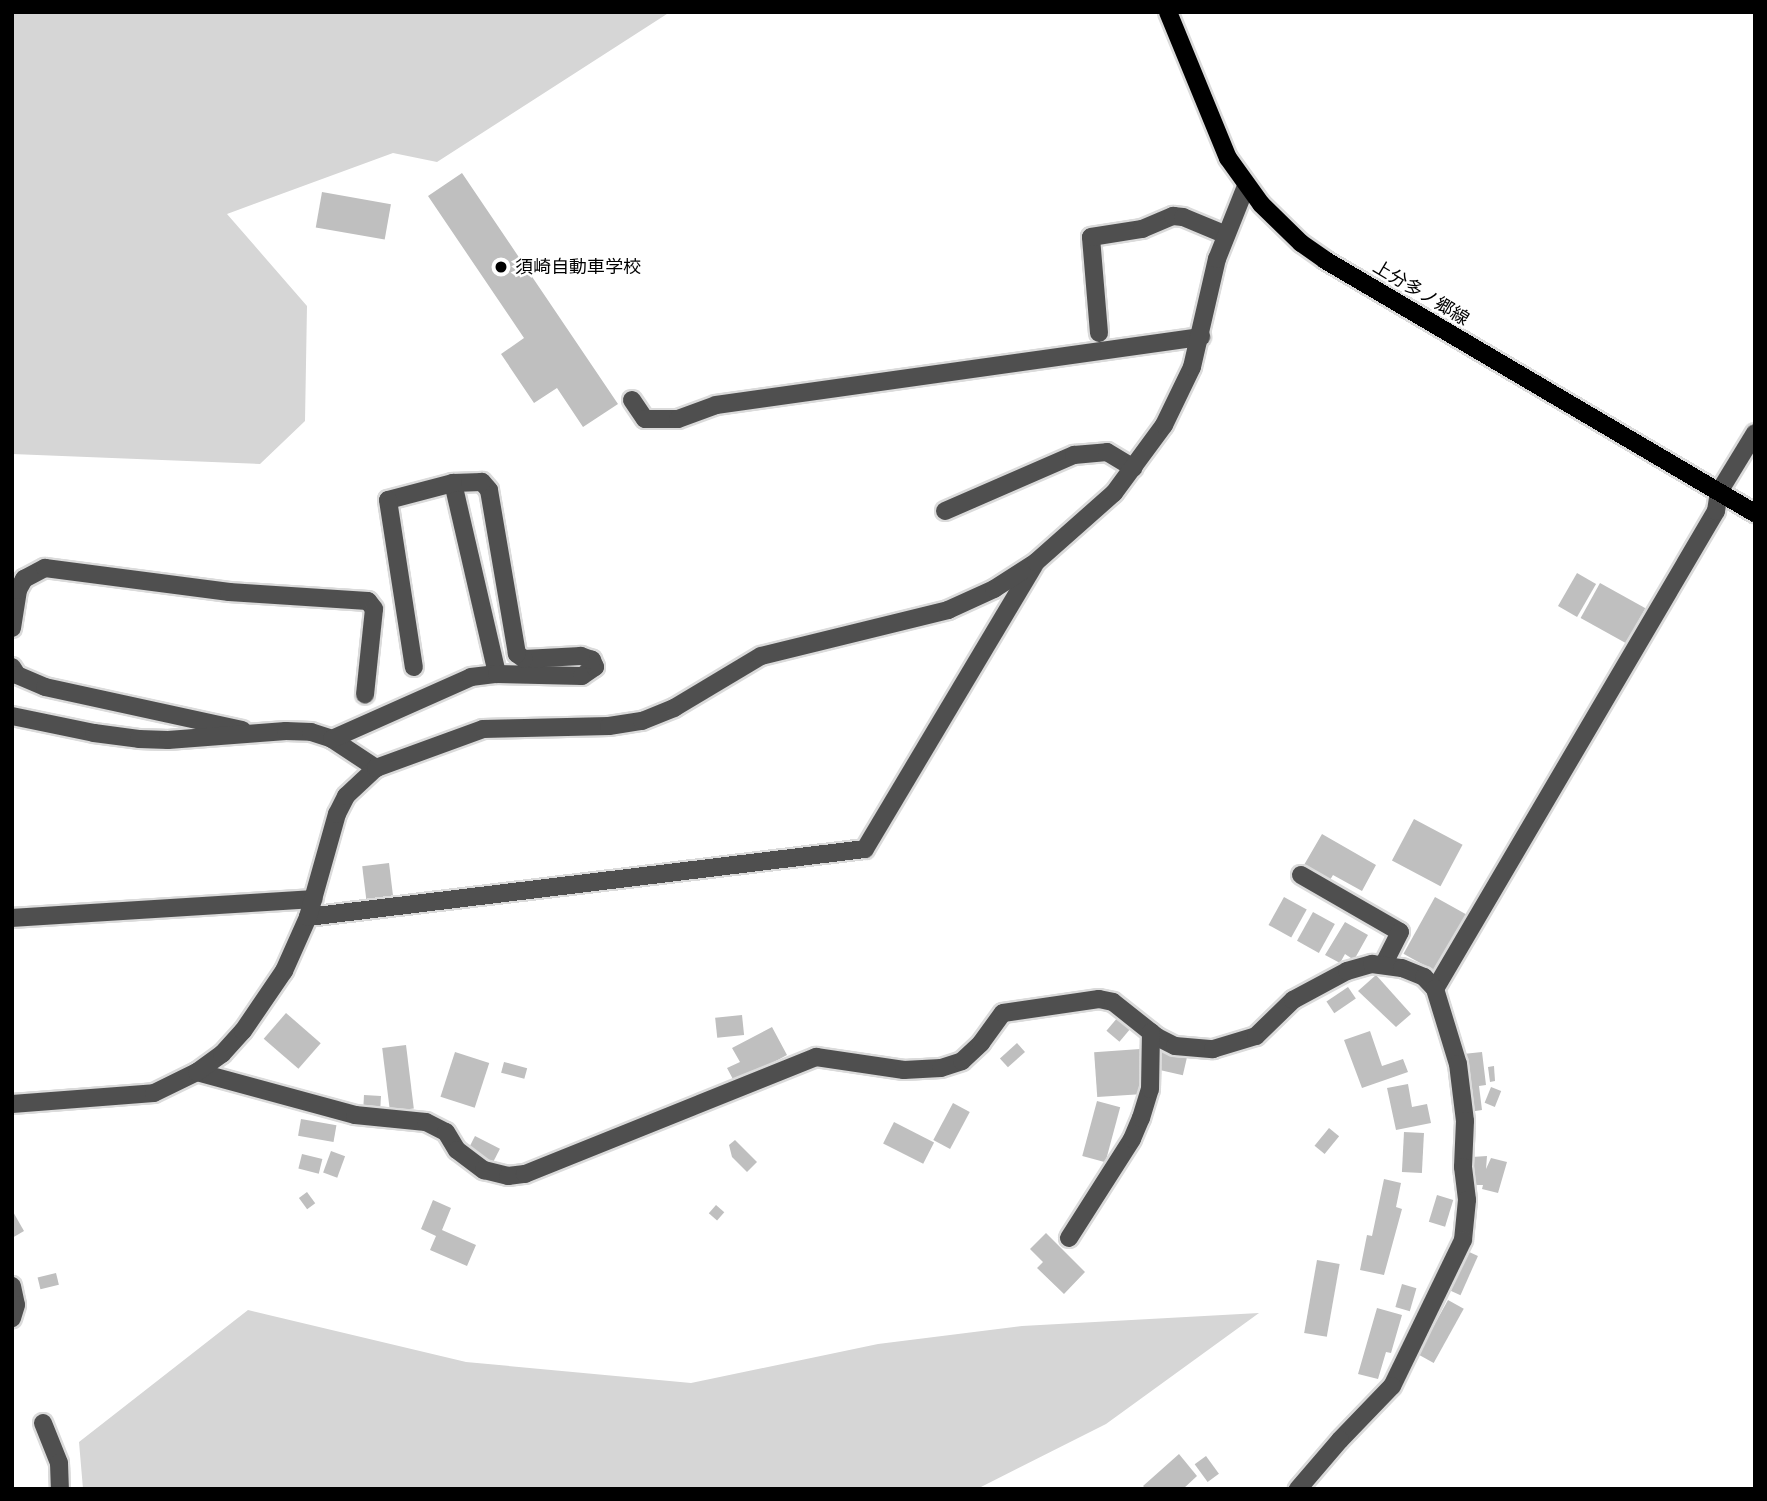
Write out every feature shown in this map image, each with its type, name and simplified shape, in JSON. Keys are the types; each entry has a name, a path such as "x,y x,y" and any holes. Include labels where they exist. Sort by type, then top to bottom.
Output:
{"main road":[{"name":"上分多ノ郷線","path":"1168,12 1228,158 1246,186 1281,225 1325,260 1755,513"}],"street":[{"path":"12,1104 135,1096 161,1090 197,1072 222,1054 264,1003 284,971 308,917 337,814 346,796 376,768 483,729 608,726 642,721 674,708 761,656 948,610 994,589 1035,562 1091,515 1134,468 1180,395 1201,337 1224,234 1246,186"},
{"path":"1099,333 1091,237 1142,229 1173,216 1183,217 1224,234"},
{"path":"632,400 645,419 678,419 716,405 1201,337"},
{"path":"1435,989 1716,511 1719,492 1755,433"},
{"path":"945,511 1074,455 1107,452 1134,468"},
{"path":"332,738 471,677 497,674 582,676 595,667 592,660 581,656 524,659 517,654 489,490 482,482 453,483 388,500 414,667"},
{"path":"453,483 497,674"},
{"path":"308,917 865,849 1035,562"},
{"path":"12,628 18,590 24,579 45,568 229,592 368,601 374,609 365,695"},
{"path":"12,667 17,675 45,687 181,714 252,732"},
{"path":"12,716 94,733 139,739 179,739 252,732 311,732 332,738 376,768"},
{"path":"1301,875 1400,932 1383,965"},
{"path":"12,918 313,899"},
{"path":"197,1072 355,1115 426,1122 446,1132 457,1150 471,1162 484,1170 508,1176 550,1166 816,1056 904,1070 941,1068 962,1061 981,1043 1003,1013 1106,1000 1114,1002 1151,1032 1175,1046 1195,1049 1241,1043 1256,1037 1293,1000 1347,971 1383,965 1402,968 1424,977 1435,989 1458,1064 1465,1121 1463,1167 1467,1200 1463,1240 1392,1386 1298,1489"},
{"path":"1069,1238 1132,1139 1141,1118 1150,1089 1151,1032"},
{"path":"12,1318 16,1305 13,1290"},
{"path":"43,1423 59,1463 60,1489"}],"shaded area":[{"path":"12,12 670,12 437,162 393,153 227,214 307,306 305,421 260,464 12,454"},
{"path":"248,1310 466,1362 691,1383 878,1344 1022,1326 1259,1313 1106,1424 977,1489 83,1489 79,1442"}],"building":[{"name":"須崎自動車学校","path":"462,173 618,404 583,427 557,388 534,403 501,354 524,338 428,196"},
{"path":"322,192 391,204 385,240 316,227"},
{"path":"1577,573 1596,584 1577,617 1558,606"},
{"path":"1600,583 1645,608 1626,643 1581,618"},
{"path":"1414,819 1463,845 1440,886 1392,860"},
{"path":"1322,834 1376,865 1362,891 1333,875 1330,880 1304,865"},
{"path":"389,863 393,897 366,900 362,866"},
{"path":"1284,897 1307,910 1291,938 1268,925"},
{"path":"1435,897 1467,915 1436,972 1403,954"},
{"path":"1313,912 1335,924 1319,953 1297,941"},
{"path":"1345,922 1368,935 1354,960 1345,954 1340,963 1325,955"},
{"path":"1376,975 1411,1014 1396,1027 1358,991"},
{"path":"1348,987 1356,999 1334,1013 1326,1002"},
{"path":"286,1013 321,1043 298,1069 264,1039"},
{"path":"742,1015 744,1035 717,1038 715,1018"},
{"path":"1118,1017 1131,1028 1119,1042 1106,1031"},
{"path":"772,1027 787,1055 735,1083 727,1068 740,1062 732,1048"},
{"path":"1370,1031 1382,1066 1403,1059 1408,1072 1362,1088 1344,1040"},
{"path":"1017,1043 1025,1052 1008,1067 1000,1058"},
{"path":"406,1045 414,1109 390,1111 382,1048"},
{"path":"1140,1049 1143,1094 1097,1097 1094,1052"},
{"path":"1162,1050 1187,1056 1183,1075 1158,1069"},
{"path":"455,1052 489,1063 475,1108 440,1097"},
{"path":"1482,1052 1486,1085 1479,1086 1482,1110 1469,1112 1463,1054"},
{"path":"504,1062 527,1068 524,1079 501,1073"},
{"path":"1494,1066 1495,1081 1490,1082 1488,1067"},
{"path":"1408,1084 1412,1107 1427,1104 1431,1123 1396,1130 1387,1088"},
{"path":"1491,1087 1501,1091 1495,1107 1485,1103"},
{"path":"364,1095 381,1096 380,1111 363,1110"},
{"path":"1097,1101 1120,1107 1105,1162 1082,1156"},
{"path":"953,1103 970,1112 950,1149 933,1140"},
{"path":"301,1119 336,1125 334,1142 298,1136"},
{"path":"894,1122 934,1142 923,1164 883,1143"},
{"path":"1329,1128 1339,1136 1325,1154 1315,1146"},
{"path":"1404,1132 1424,1133 1422,1173 1402,1172"},
{"path":"475,1136 500,1149 492,1165 467,1152"},
{"path":"735,1140 757,1162 747,1172 732,1157 729,1145"},
{"path":"331,1151 345,1156 337,1178 323,1173"},
{"path":"302,1154 322,1159 319,1174 298,1169"},
{"path":"1487,1156 1486,1169 1491,1158 1507,1162 1498,1193 1482,1189 1483,1185 1474,1185 1472,1157"},
{"path":"1384,1179 1401,1183 1396,1207 1402,1209 1384,1275 1360,1270 1367,1235 1372,1236"},
{"path":"307,1192 315,1203 307,1209 299,1198"},
{"path":"1437,1195 1453,1200 1445,1227 1429,1222"},
{"path":"433,1200 451,1208 442,1230 476,1245 467,1266 430,1250 436,1236 421,1229"},
{"path":"716,1205 724,1212 717,1221 709,1213"},
{"path":"12,1210 24,1231 12,1238"},
{"path":"1046,1233 1085,1272 1064,1294 1037,1268 1043,1262 1030,1249"},
{"path":"1467,1251 1478,1256 1460,1295 1450,1290"},
{"path":"1317,1260 1340,1264 1327,1337 1304,1333"},
{"path":"56,1273 59,1285 40,1289 38,1278"},
{"path":"1402,1284 1416,1288 1410,1311 1395,1307"},
{"path":"1448,1300 1464,1309 1434,1363 1418,1354"},
{"path":"1377,1308 1402,1315 1391,1353 1386,1352 1378,1379 1358,1374"},
{"path":"1179,1454 1197,1476 1183,1489 1146,1489 1143,1486"},
{"path":"1206,1456 1219,1474 1208,1482 1195,1464"}],"place":[{"name":"須崎自動車学校","path":"501,267"}]}
